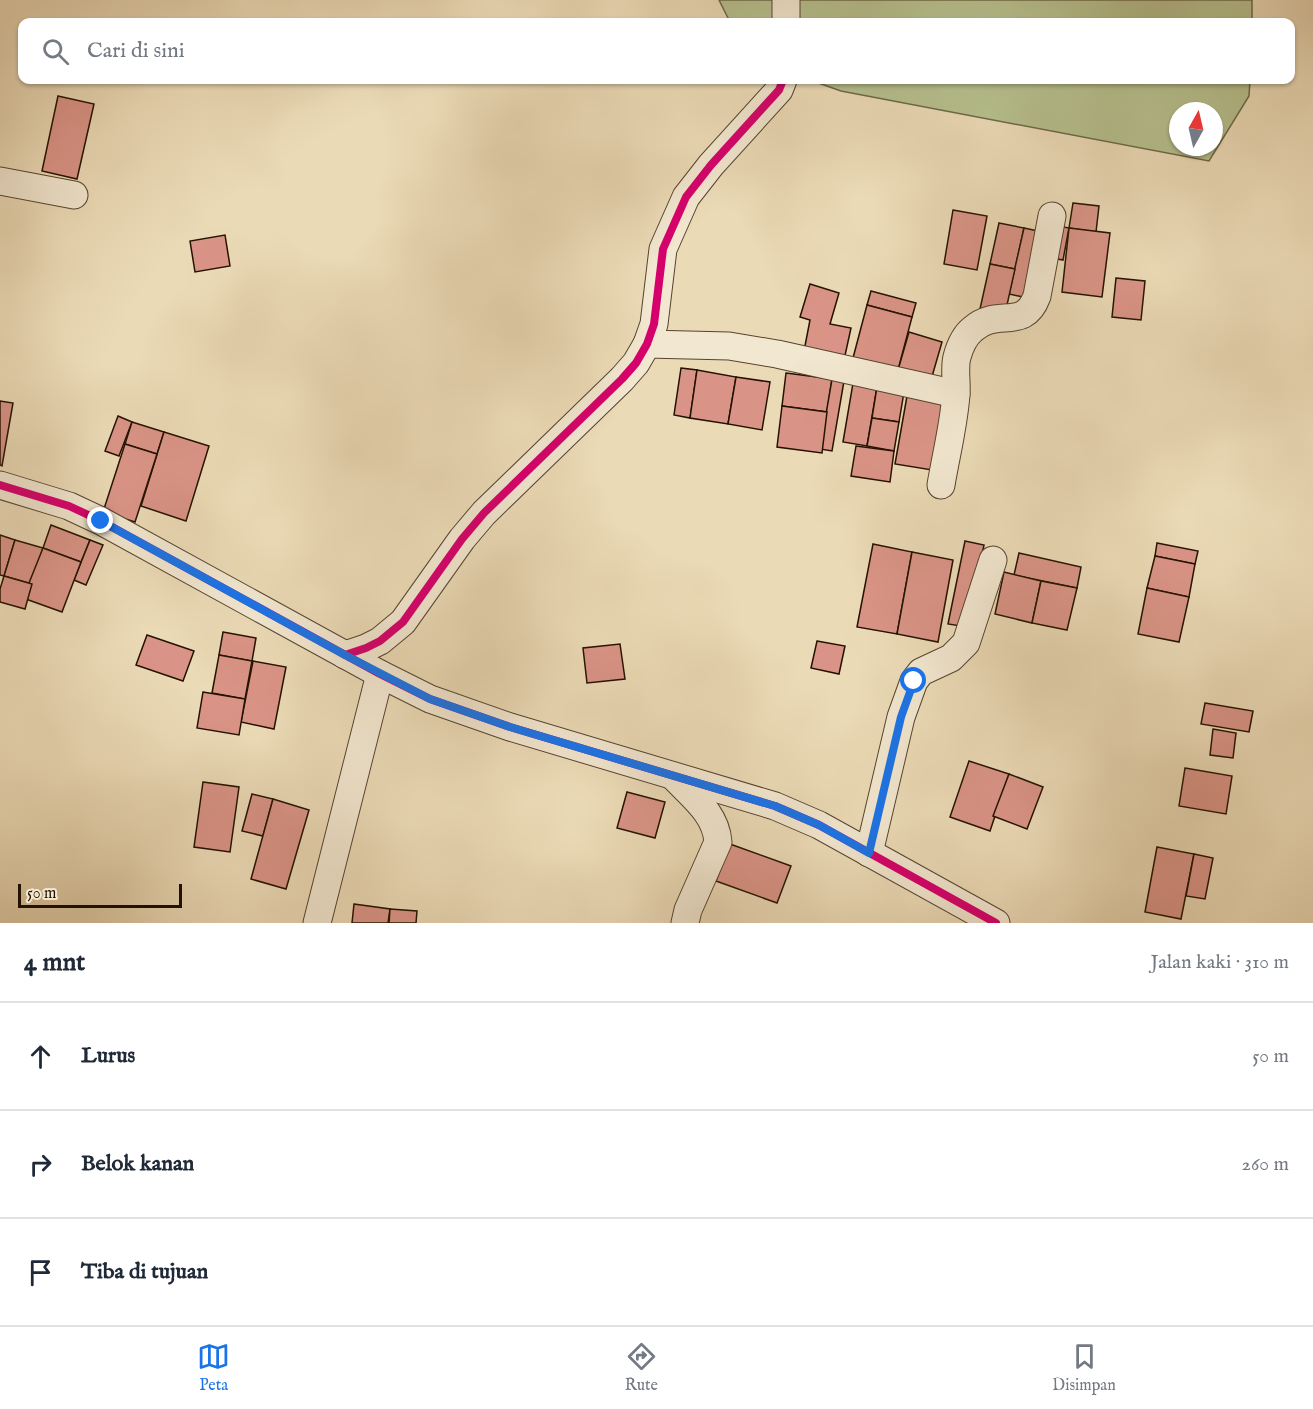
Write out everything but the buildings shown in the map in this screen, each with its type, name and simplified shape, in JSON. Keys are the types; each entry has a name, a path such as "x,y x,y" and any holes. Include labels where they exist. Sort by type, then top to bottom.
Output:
{"street":[{"path":"786,0 786,18"},
{"path":"345,655 380,641 403,622 472,527 636,363 647,344 654,324 663,249 686,197 711,165 779,90 781,84"},
{"path":"0,181 74,195"},
{"path":"941,485 956,394 957,359 962,341 972,329 985,320 1023,315 1033,308 1052,216"},
{"path":"647,344 729,346 777,354 956,394"},
{"path":"0,485 69,506 101,521 430,699 673,777 775,806 819,825 996,923"},
{"path":"869,853 901,717 914,681 921,672 951,658 966,643 993,560"},
{"path":"317,923 381,674"},
{"path":"673,777 711,817 717,830 718,842 688,910 685,923"}],"green space":[{"path":"719,0 1252,0 1252,18 728,18"},
{"path":"821,84 1250,84 1249,96 1223,138 1223,102 1169,102 1169,153 841,91"},
{"path":"1183,156 1212,156 1209,161"}],"cycle path":[{"path":"345,655 380,641 403,622 462,539 484,513 636,363 647,344 654,324 663,249 686,197 711,165 779,90 781,84"},
{"path":"0,485 69,506 101,521 380,674 430,699 510,727 775,806 819,825 996,923"}],"route":[{"path":"101,521 128,538 430,699 510,727 775,806 819,825 869,853 901,717 914,681"}]}
